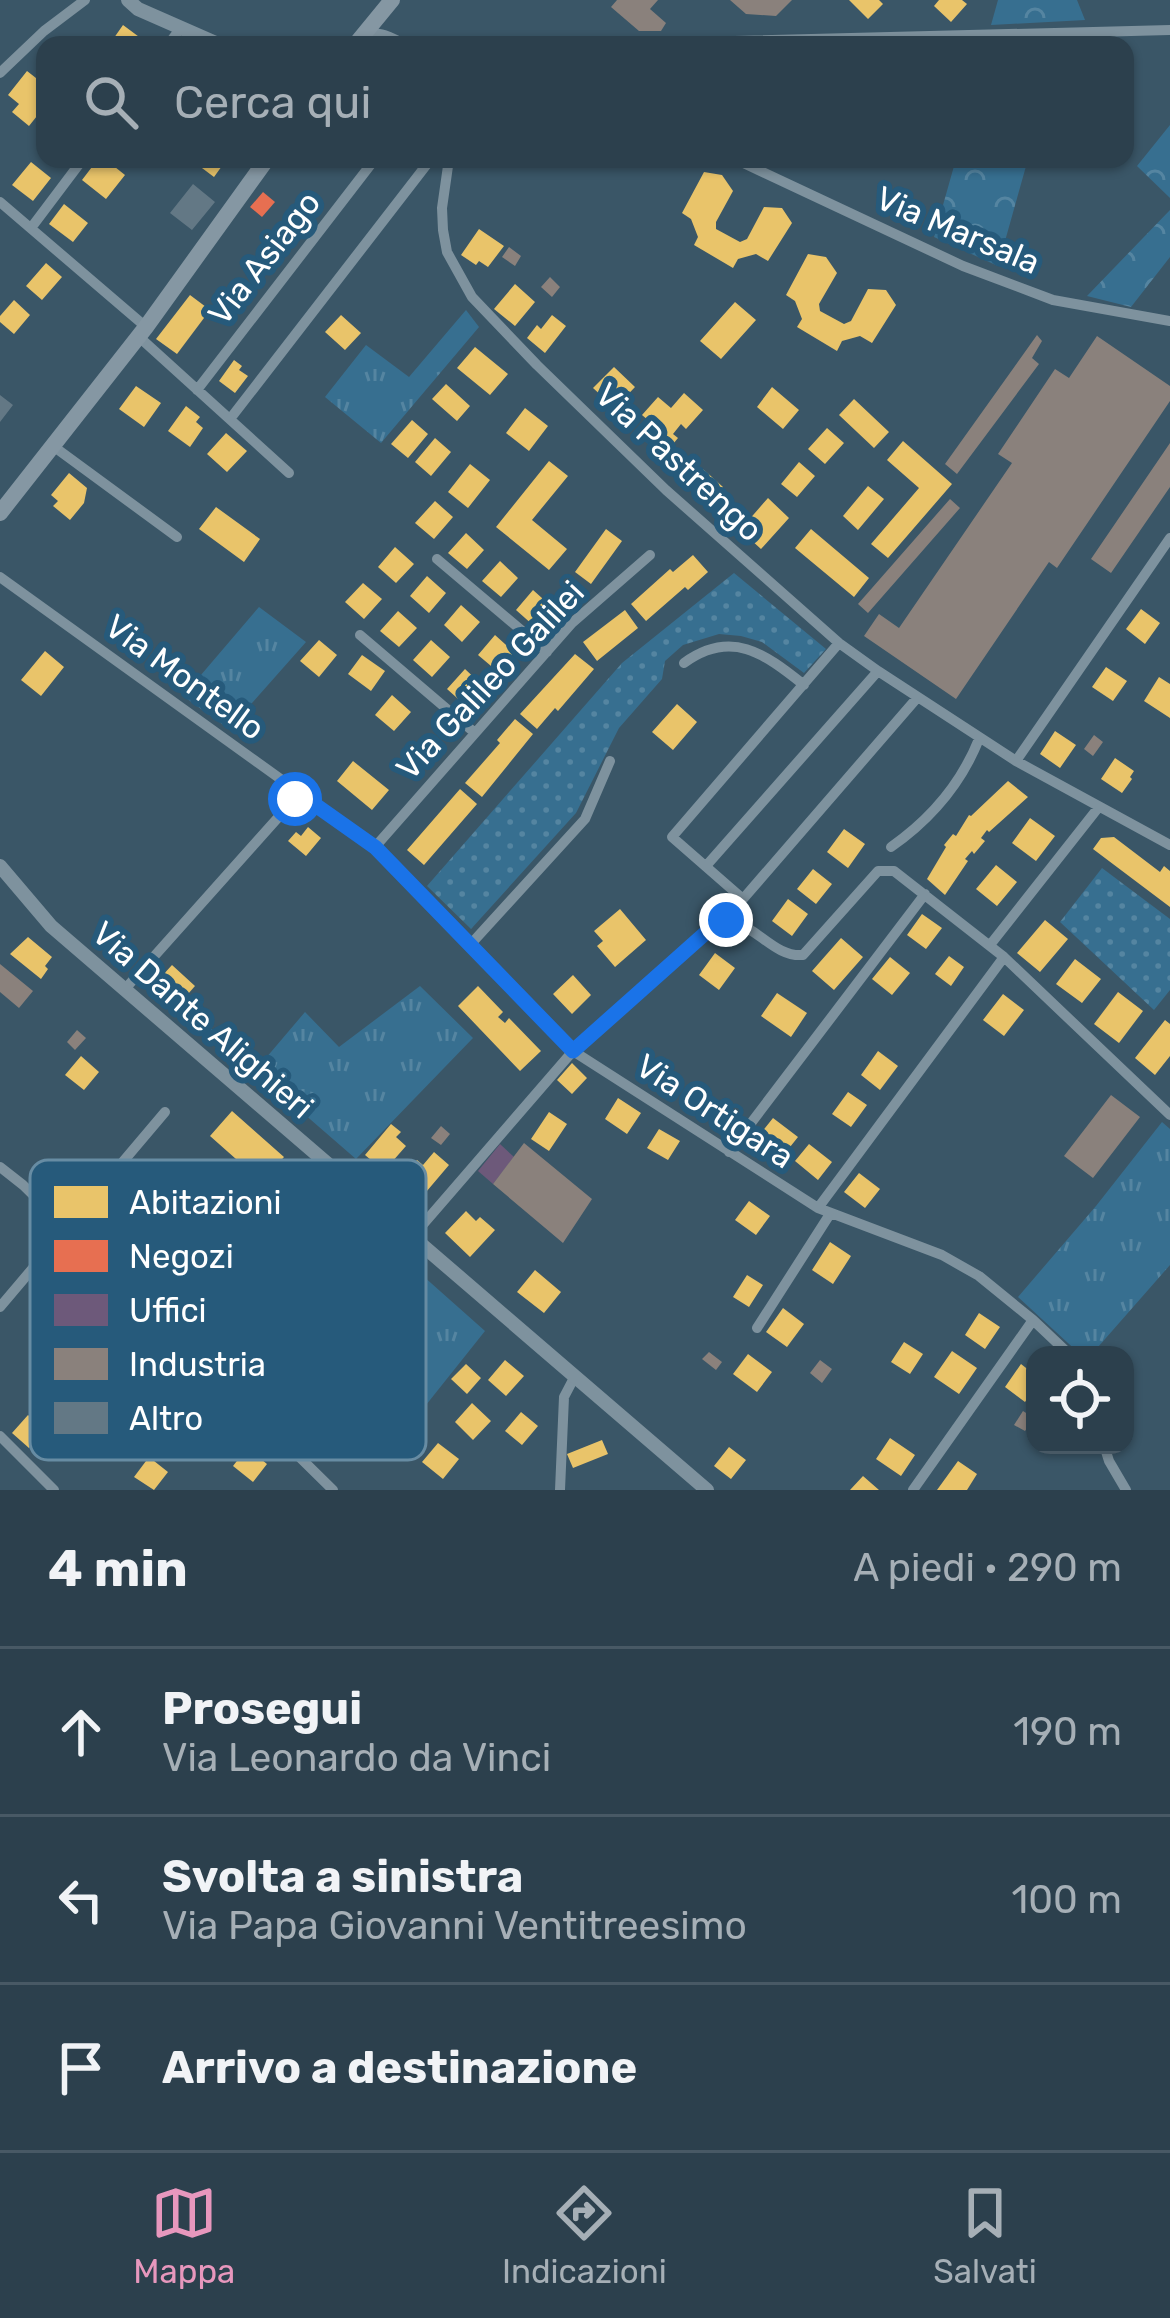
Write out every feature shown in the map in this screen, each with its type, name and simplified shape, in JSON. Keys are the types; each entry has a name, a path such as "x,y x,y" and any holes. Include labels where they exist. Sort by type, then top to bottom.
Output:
{"main road":[{"path":"366,36 392,0"},
{"path":"0,513 142,332 260,168"}],"street":[{"path":"40,36 85,0"},
{"path":"128,0 198,36"},
{"path":"392,0 389,19 396,36"},
{"path":"175,36 180,29"},
{"path":"953,36 1170,30"},
{"path":"0,73 36,39"},
{"path":"31,228 76,168"},
{"name":"Via Asiago","path":"197,390 368,168"},
{"path":"230,419 423,168"},
{"name":"Via Pastrengo","path":"448,168 442,208 447,252 472,297 666,490 839,643 878,671 979,739 1166,843"},
{"name":"Via Marsala","path":"753,168 963,266 1053,300 1170,321"},
{"path":"0,202 289,473"},
{"path":"0,225 11,212"},
{"path":"53,446 177,537"},
{"path":"1016,761 1170,538"},
{"name":"Via Galileo Galilei","path":"375,847 572,623 650,556"},
{"path":"436,559 547,652"},
{"name":"Via Montello","path":"0,577 375,847 470,945"},
{"path":"361,635 475,733"},
{"path":"839,643 671,837 742,898 917,698"},
{"path":"684,663 700,651 742,647 764,655 804,685"},
{"path":"706,866 878,671"},
{"path":"891,847 943,802 979,739"},
{"path":"470,945 585,819 610,760"},
{"path":"125,989 300,794"},
{"path":"990,945 1098,808"},
{"path":"1166,843 1170,826"},
{"name":"Via Dante Alighieri","path":"0,866 51,926 324,1160"},
{"path":"426,1221 573,1051 719,923 736,922 794,956 803,955 878,871 894,871 990,945 1170,1115"},
{"path":"729,1152 925,894"},
{"name":"Via Ortigara","path":"470,945 573,1051 824,1211 942,1255 992,1285 1060,1346"},
{"path":"757,1328 824,1211 1004,957"},
{"path":"125,1160 166,1112"},
{"path":"0,1167 30,1194"},
{"name":"Via Dante Alighieri","path":"426,1247 707,1490"},
{"path":"0,1307 30,1272"},
{"path":"913,1490 1033,1320"},
{"path":"560,1490 564,1397 575,1376"},
{"path":"0,1436 54,1490"},
{"path":"1106,1454 1126,1490"},
{"path":"303,1460 333,1490"}],"green space":[{"path":"998,0 1077,0 1085,20 991,25"},
{"path":"1170,125 1170,198 1137,166"},
{"path":"953,168 1025,168 998,266 934,237"},
{"path":"1170,210 1170,257 1131,307 1087,296"},
{"path":"466,310 479,327 381,443 325,397 366,345 409,377"},
{"path":"734,573 826,649 804,673 762,642 741,636 719,634 683,645 665,661 662,679 619,728 576,813 471,929 427,886 622,663"},
{"path":"259,607 306,642 229,729 183,696"},
{"path":"1102,868 1170,919 1170,990 1154,1010 1060,922"},
{"path":"420,986 473,1038 356,1159 206,1029 214,1029 260,1065 305,1012 339,1047"},
{"path":"1162,1122 1170,1129 1170,1265 1099,1346 1071,1346 1018,1297"},
{"path":"426,1279 485,1331 426,1405"}],"building: Abitazioni":[{"path":"849,0 879,0 883,4 868,19"},
{"path":"939,0 967,4 951,22 934,6"},
{"path":"123,25 138,36 115,36"},
{"path":"27,71 36,78 36,117 29,126 12,112 19,104 8,95"},
{"path":"31,162 51,178 33,201 12,185"},
{"path":"91,168 116,168 125,175 106,199 82,180"},
{"path":"704,172 722,175 733,191 716,229 740,242 747,239 764,207 782,208 792,223 768,261 756,254 738,259 733,268 694,245 698,237 691,219 682,213"},
{"path":"64,204 88,223 73,242 49,224"},
{"path":"479,229 504,246 488,267 461,255"},
{"path":"808,254 826,257 837,273 819,304 820,311 844,324 851,321 868,289 886,290 896,305 872,343 860,336 842,341 837,351 797,327 802,319 795,301 786,295"},
{"path":"46,263 62,277 42,300 26,286"},
{"path":"515,284 535,302 515,326 494,309"},
{"path":"190,295 210,310 177,354 156,339"},
{"path":"14,300 30,315 14,334 0,322 0,316"},
{"path":"735,302 756,320 721,359 700,341"},
{"path":"341,315 361,333 345,350 325,332"},
{"path":"552,315 566,326 545,353 527,338"},
{"path":"475,347 508,374 490,395 457,368"},
{"path":"234,360 248,376 235,393 219,381"},
{"path":"614,367 635,387 615,408 593,388"},
{"path":"446,384 470,406 457,421 432,399"},
{"path":"136,386 161,403 144,427 119,409"},
{"path":"772,387 799,410 783,429 757,407"},
{"path":"684,393 703,410 686,429 681,424 673,434 678,438 663,456 643,439 655,426 642,415 658,397 671,408"},
{"path":"854,399 889,432 874,448 839,415"},
{"path":"186,406 200,417 196,422 203,428 190,447 168,431"},
{"path":"525,408 548,426 529,451 506,433"},
{"path":"412,420 428,434 408,458 391,444"},
{"path":"827,428 844,443 825,464 808,449"},
{"path":"226,433 247,451 227,472 207,454"},
{"path":"435,438 451,452 431,476 415,462"},
{"path":"903,441 952,484 888,558 871,544 919,488 887,460"},
{"path":"549,461 568,476 532,520 567,549 549,570 496,527"},
{"path":"799,462 815,476 797,497 781,484"},
{"path":"470,464 490,480 468,508 448,492"},
{"path":"703,469 723,487 709,503 689,485"},
{"path":"69,473 87,488 84,503 70,520 53,506 58,501 51,495"},
{"path":"868,486 884,499 858,530 843,516"},
{"path":"768,498 789,518 761,549 740,530"},
{"path":"435,501 453,517 434,539 415,523"},
{"path":"216,507 260,539 244,562 199,529"},
{"path":"606,529 622,541 591,584 575,572"},
{"path":"811,529 869,578 854,597 795,548"},
{"path":"466,533 484,550 467,569 448,553"},
{"path":"395,547 414,564 396,583 378,567"},
{"path":"693,555 708,572 646,621 631,604"},
{"path":"500,561 518,578 501,597 482,581"},
{"path":"427,576 446,593 429,613 410,596"},
{"path":"363,583 382,599 364,619 345,602"},
{"path":"533,590 552,607 534,626 516,610"},
{"path":"461,605 480,622 462,642 444,625"},
{"path":"1141,609 1160,623 1145,644 1126,629"},
{"path":"625,610 638,628 597,661 583,642"},
{"path":"398,611 417,628 399,647 380,631"},
{"path":"495,635 514,652 497,671 478,655"},
{"path":"319,640 337,655 319,677 300,661"},
{"path":"431,640 450,657 432,677 413,660"},
{"path":"45,651 64,667 41,696 21,680"},
{"path":"575,654 594,669 537,729 520,714"},
{"path":"362,655 385,671 371,691 348,674"},
{"path":"1106,667 1127,681 1113,701 1092,687"},
{"path":"465,669 483,686 466,706 447,689"},
{"path":"1159,677 1170,684 1170,718 1144,701"},
{"path":"392,695 411,712 394,731 375,715"},
{"path":"677,704 697,722 673,750 652,732"},
{"path":"515,719 533,734 482,797 465,783"},
{"path":"1055,731 1076,745 1060,768 1040,754"},
{"path":"1115,758 1134,771 1122,793 1101,779"},
{"path":"353,761 389,790 372,810 337,781"},
{"path":"1008,781 1028,797 987,830 981,838 985,841 965,859 945,895 927,879 944,845"},
{"path":"460,789 477,804 424,865 407,850"},
{"path":"1030,818 1055,836 1036,861 1012,843"},
{"path":"308,827 321,838 306,856 288,841"},
{"path":"844,829 865,844 848,868 827,852"},
{"path":"1114,837 1160,872 1164,866 1170,871 1170,907 1093,849 1101,838"},
{"path":"996,865 1017,882 997,906 976,889"},
{"path":"813,869 832,884 816,904 797,889"},
{"path":"788,899 808,914 792,936 772,921"},
{"path":"620,909 646,940 615,967 597,946 603,941 594,931"},
{"path":"922,914 942,928 926,949 907,935"},
{"path":"1045,920 1068,939 1040,972 1017,953"},
{"path":"28,937 52,957 41,979 10,954"},
{"path":"841,938 863,957 834,990 812,971"},
{"path":"715,953 735,968 719,990 699,975"},
{"path":"949,956 964,967 951,986 935,974"},
{"path":"890,957 910,973 892,995 872,979"},
{"path":"1075,959 1101,979 1082,1003 1056,984"},
{"path":"172,965 195,986 181,1002 159,990 168,981 162,976"},
{"path":"573,975 591,995 572,1014 553,994"},
{"path":"478,986 503,1012 498,1017 505,1023 509,1018 541,1051 520,1071 458,1006"},
{"path":"1118,992 1143,1011 1119,1043 1094,1024"},
{"path":"777,993 807,1013 791,1037 761,1016"},
{"path":"1003,994 1024,1010 1004,1036 983,1020"},
{"path":"1165,1020 1170,1024 1170,1056 1155,1075 1135,1058"},
{"path":"878,1051 898,1066 880,1090 861,1075"},
{"path":"81,1056 99,1072 84,1090 65,1075"},
{"path":"572,1063 587,1078 572,1094 557,1080"},
{"path":"848,1092 867,1105 851,1127 832,1114"},
{"path":"618,1098 641,1113 627,1134 605,1119"},
{"path":"232,1111 284,1157 237,1160 210,1136"},
{"path":"549,1112 567,1124 549,1151 531,1139"},
{"path":"773,1118 798,1137 782,1157 757,1138"},
{"path":"391,1124 401,1132 396,1137 406,1146 394,1160 371,1160 365,1155"},
{"path":"659,1129 680,1141 668,1160 647,1148"},
{"path":"809,1144 832,1162 818,1180 795,1161"},
{"path":"434,1152 449,1165 426,1192 426,1161"},
{"path":"859,1173 880,1189 865,1208 844,1192"},
{"path":"749,1201 770,1216 756,1235 735,1220"},
{"path":"466,1211 495,1230 470,1257 445,1233"},
{"path":"830,1242 851,1256 833,1284 812,1270"},
{"path":"535,1270 561,1292 544,1313 517,1292"},
{"path":"747,1275 763,1285 749,1307 733,1297"},
{"path":"783,1308 804,1324 787,1347 766,1332"},
{"path":"979,1313 1000,1327 985,1349 965,1335"},
{"path":"904,1342 923,1354 910,1374 891,1362"},
{"path":"952,1351 977,1368 959,1394 934,1377"},
{"path":"748,1354 772,1372 757,1392 733,1374"},
{"path":"505,1360 524,1376 506,1396 488,1380"},
{"path":"466,1364 481,1378 467,1394 451,1379"},
{"path":"1021,1364 1026,1368 1025,1402 1005,1387"},
{"path":"472,1403 491,1421 473,1440 455,1422"},
{"path":"521,1412 538,1426 522,1445 505,1431"},
{"path":"28,1415 30,1417 29,1448 12,1433"},
{"path":"890,1438 915,1455 901,1476 876,1459"},
{"path":"602,1440 608,1454 573,1468 567,1454"},
{"path":"438,1443 459,1459 443,1479 422,1462"},
{"path":"729,1447 746,1460 731,1479 714,1466"},
{"path":"147,1460 168,1472 154,1490 134,1477"},
{"path":"238,1460 267,1464 253,1482 233,1466"},
{"path":"958,1461 977,1474 967,1490 937,1490"},
{"path":"863,1476 879,1490 850,1490"}],"building: Negozi":[{"path":"263,192 275,202 262,217 250,207"}],"building: Uffici":[{"path":"500,1144 514,1157 493,1184 478,1171"}],"building: Industria":[{"path":"617,0 658,0 650,9 666,23 661,31 639,31 611,7"},
{"path":"730,0 792,0 776,16 746,14"},
{"path":"509,247 521,256 515,266 502,257"},
{"path":"550,277 560,287 552,297 541,287"},
{"path":"1037,335 1042,341 1032,358 1039,364 957,474 945,464"},
{"path":"1097,336 1170,386 1170,401 1057,568 1049,562 956,699 864,636 879,614 899,628 1012,463 998,454 1055,369 1069,378"},
{"path":"1170,443 1170,487 1111,573 1091,559"},
{"path":"950,499 960,508 868,613 858,604"},
{"path":"1094,735 1103,742 1093,756 1084,749"},
{"path":"0,964 33,991 19,1008 0,992"},
{"path":"77,1030 86,1038 75,1050 67,1042"},
{"path":"1111,1095 1140,1117 1093,1178 1064,1156"},
{"path":"441,1126 450,1134 441,1145 431,1138"},
{"path":"524,1143 592,1199 563,1243 493,1184"},
{"path":"709,1352 722,1362 716,1370 702,1359"},
{"path":"820,1360 832,1369 822,1383 810,1373"},
{"path":"1023,1411 1026,1413 1025,1431 1014,1425"}],"building: Altro":[{"path":"193,184 215,202 192,230 170,213"},
{"path":"0,395 13,405 0,422"}],"route":[{"path":"295,799 300,794 375,847 573,1051 726,920"}]}
